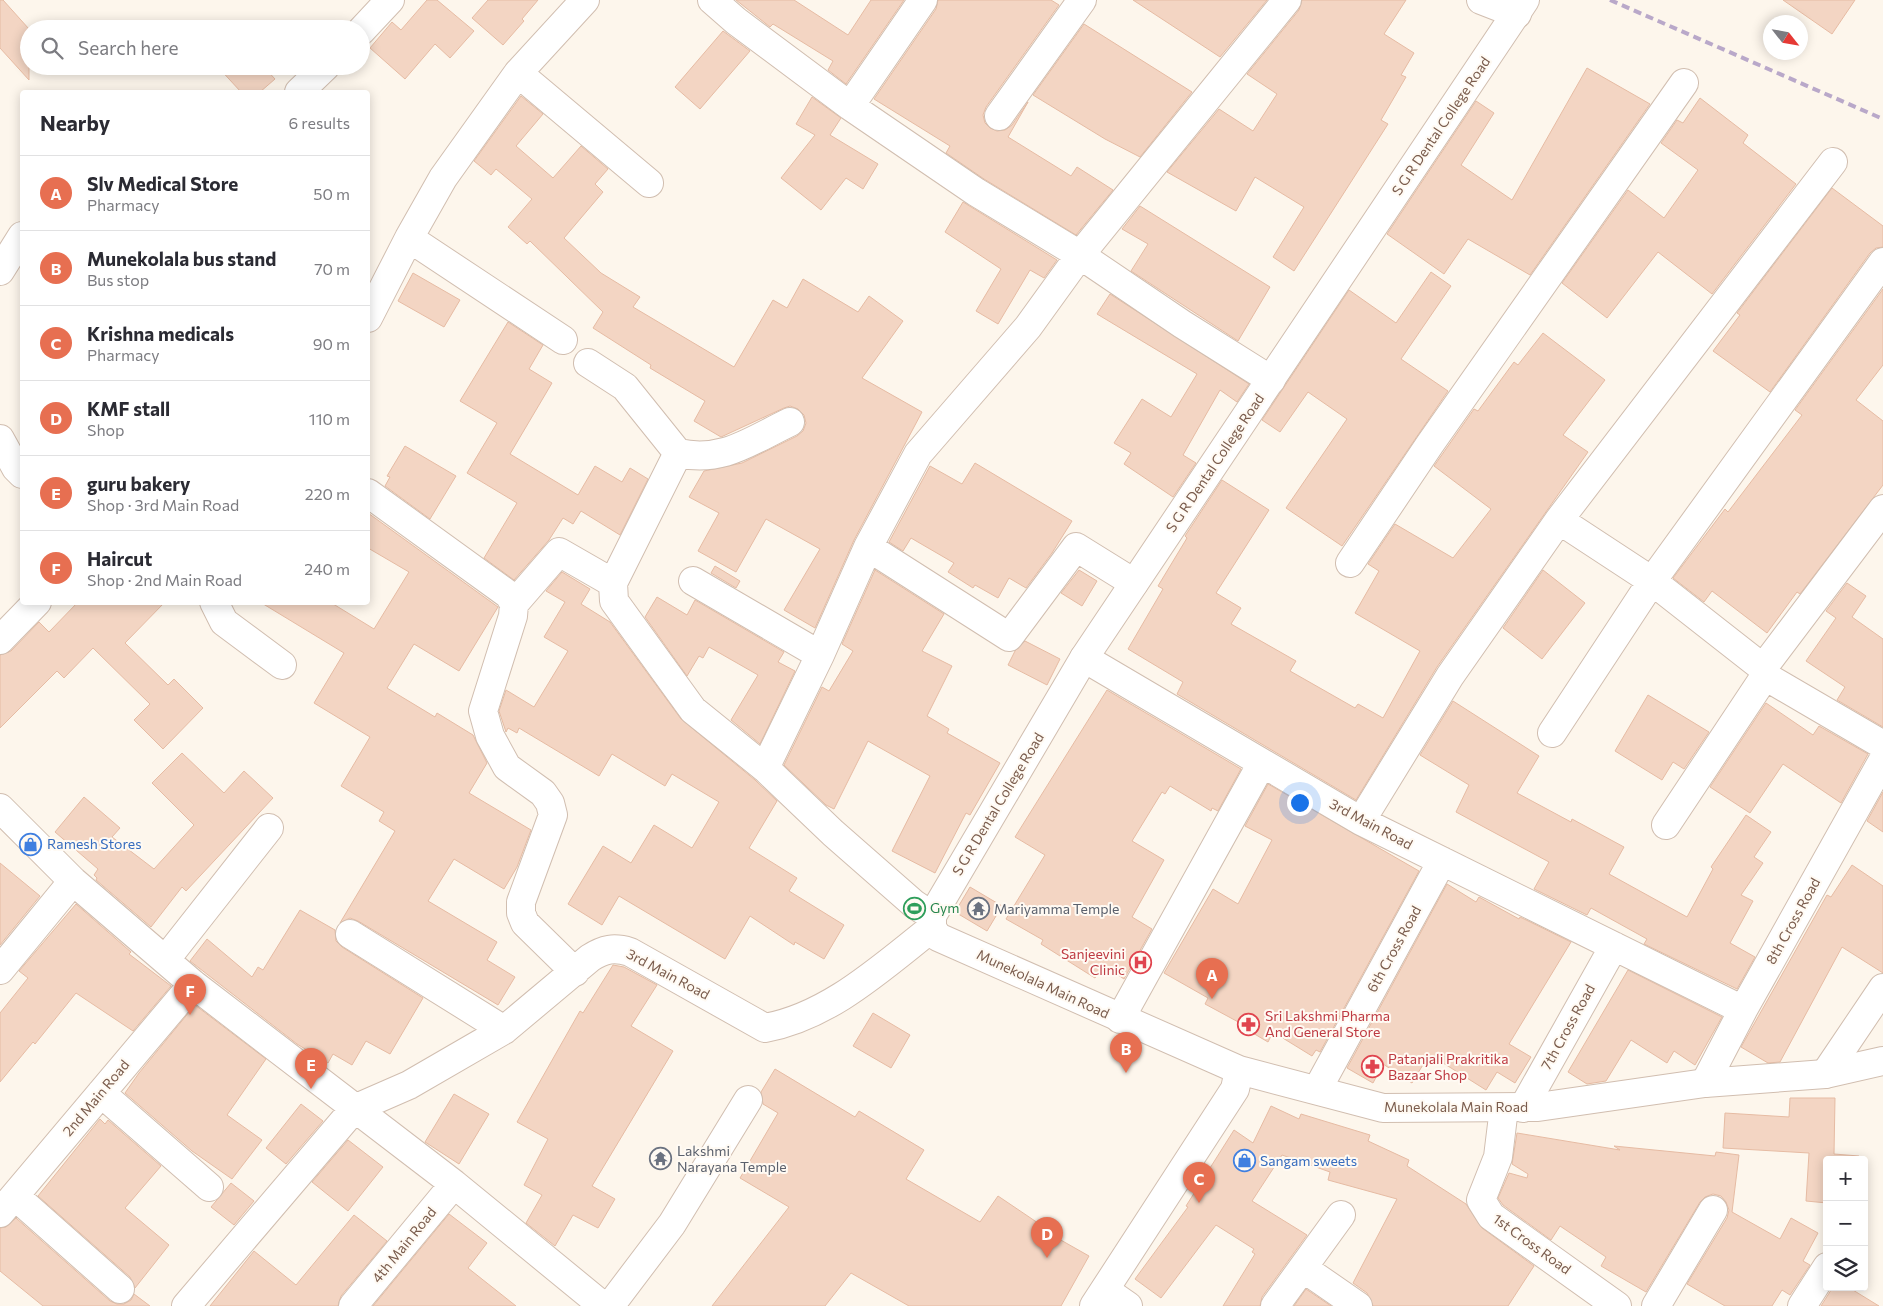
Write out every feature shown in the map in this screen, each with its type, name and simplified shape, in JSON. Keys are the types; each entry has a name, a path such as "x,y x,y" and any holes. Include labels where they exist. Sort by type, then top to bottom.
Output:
{"street":[{"path":"370,21 390,0"},
{"path":"370,314 409,238 443,178 518,73 585,0"},
{"path":"712,0 736,21 850,106 976,192 1080,256 1270,380"},
{"path":"850,106 923,0"},
{"path":"999,116 1082,0"},
{"path":"765,768 820,655 868,547 918,454 1028,327 1080,256 1287,0"},
{"path":"1481,0 1521,7"},
{"name":"S G R Dental College Road","path":"934,927 1084,658 1521,7"},
{"path":"518,73 649,183"},
{"path":"301,90 317,75"},
{"path":"1350,564 1430,444 1684,83"},
{"path":"1361,821 1450,676 1559,520 1834,162"},
{"path":"409,238 563,340"},
{"path":"0,271 20,239"},
{"path":"1552,733 1652,580 1883,262"},
{"path":"588,363 625,387 678,453 698,458 722,454 790,422"},
{"path":"0,439 20,472"},
{"path":"514,604 559,552 612,583 678,453"},
{"path":"370,494 509,595 514,604 513,616 483,711 490,736 507,766 543,794 550,802 553,815 521,902 521,913 525,924 574,972"},
{"path":"1666,825 1764,672 1883,509"},
{"path":"1559,520 1652,580 1764,672 1883,745"},
{"path":"868,547 1009,637 1076,547 1134,583"},
{"path":"692,581 820,655"},
{"name":"Munekolala Main Road","path":"612,583 614,601 693,710 765,768 914,904 934,927 1120,1019 1175,1040 1239,1070 1383,1108 1514,1108 1705,1083 1825,1074 1883,1061"},
{"path":"0,640 34,605"},
{"path":"216,605 224,622 282,665"},
{"name":"3rd Main Road","path":"1084,658 1361,821 1743,1010"},
{"name":"8th Cross Road","path":"1705,1083 1743,1010 1883,760"},
{"path":"1120,1019 1262,763"},
{"path":"0,808 74,881 166,959 192,984 454,1184 603,1306"},
{"path":"166,959 269,828"},
{"name":"6th Cross Road","path":"1317,1090 1442,861"},
{"path":"0,970 74,881"},
{"name":"3rd Main Road","path":"354,1109 409,1085 504,1030 602,950 618,948 630,952 765,1028 787,1024 825,1006 869,976 934,927"},
{"path":"350,934 504,1030"},
{"name":"7th Cross Road","path":"1514,1108 1614,946"},
{"name":"2nd Main Road","path":"7,1204 192,984"},
{"path":"1825,1074 1883,988"},
{"path":"1128,1306 1100,1298 1236,1089 1239,1070"},
{"path":"101,1093 209,1187"},
{"path":"610,1306 672,1224 748,1100"},
{"name":"1st Cross Road","path":"1514,1108 1481,1200 1491,1216 1617,1306"},
{"path":"186,1306 354,1109"},
{"name":"4th Main Road","path":"354,1306 454,1184"},
{"path":"7,1204 120,1289"},
{"path":"1656,1306 1713,1210"},
{"path":"1275,1306 1341,1215"},
{"path":"1303,1268 1358,1306"},
{"path":"1802,1306 1823,1273"}],"building":[{"path":"0,0 3,0 21,20 20,70 0,48"},
{"path":"427,0 437,0 474,31 450,58 435,44 405,79 370,48 392,22 401,30"},
{"path":"488,0 538,0 522,19 524,21 503,45 472,18"},
{"path":"736,0 794,0 848,35 871,0 904,0 846,84 828,70 833,61 773,24 770,27"},
{"path":"938,0 1051,0 1059,5 986,107 983,115 985,123 990,128 997,131 1005,130 1012,125 1028,102 1008,137 1071,176 1077,167 1113,190 1076,235 984,179 946,153 950,146 874,99 936,9"},
{"path":"1133,0 1267,0 1220,57"},
{"path":"1302,0 1406,0 1384,34 1414,53 1401,75 1406,77 1381,120 1388,124 1294,271 1273,257 1304,207 1255,177 1236,211 1167,172 1219,109 1253,131 1277,94 1247,74 1299,10"},
{"path":"1783,0 1855,0 1832,34 1808,17 1808,15 1805,15"},
{"path":"1084,24 1192,92 1140,157 1105,139 1033,95"},
{"path":"723,31 750,51 700,109 675,87"},
{"path":"1587,68 1650,104 1530,275 1468,239 1444,274 1387,234 1476,101 1494,113 1461,165 1512,200"},
{"path":"225,75 271,75 275,79 262,90 239,90"},
{"path":"521,96 543,114 516,146 553,178 581,146 608,169 595,184 603,192 564,238 601,273 640,297 633,307 734,367 773,300 787,308 803,279 858,312 869,296 903,321 862,378 922,412 854,540 815,628 784,610 820,549 766,519 736,572 698,551 719,513 689,497 704,471 742,463 797,436 803,431 806,423 804,415 798,409 790,406 721,437 694,421 705,401 650,368 651,365 593,328 603,312 530,241 527,244 508,227 532,199 496,169 491,175 474,161"},
{"path":"812,97 841,118 830,135 878,164 863,189 846,178 821,210 781,178 815,135 796,124"},
{"path":"1700,98 1748,135 1743,143 1796,184 1712,294 1658,252 1607,318 1562,283 1628,190 1664,218 1698,170 1661,143 1677,120 1683,123"},
{"path":"1832,188 1883,226 1883,247 1876,248 1870,253 1770,392 1713,351 1740,315 1737,313"},
{"path":"963,202 1057,260 1044,278 1030,270 998,324 976,311 1001,269 945,232"},
{"path":"1140,206 1270,287 1238,341 1131,271 1148,244 1122,229"},
{"path":"1431,272 1451,286 1401,359 1448,391 1342,546 1286,508 1347,419 1308,392 1280,432 1262,420 1349,290 1396,323"},
{"path":"413,273 460,300 444,327 398,301"},
{"path":"1883,289 1883,365 1856,400 1883,421 1883,485 1800,594 1797,592 1767,633 1712,591 1704,602 1673,578 1725,509 1728,512 1802,415 1795,410"},
{"path":"1110,294 1249,384 1237,402 1220,390 1183,455 1196,463 1173,497 1124,464 1131,453 1114,443 1142,399 1171,417 1197,374 1097,314"},
{"path":"508,322 543,345 529,369 552,383 510,454 578,495 595,466 622,482 630,468 648,479 620,535 581,511 573,524 563,518 549,540 514,580 484,558 517,503 467,473 497,423 460,401"},
{"path":"1543,333 1605,380 1563,435 1588,452 1437,667 1356,800 1177,694 1183,682 1128,649 1163,589 1158,586 1187,538 1185,536 1222,480 1269,510 1216,593 1241,608 1231,624 1296,661 1290,671 1355,708 1358,704 1383,718 1420,651 1355,613 1379,571 1368,564 1395,524 1453,558 1491,509 1434,466 1474,409 1478,411 1514,362 1518,365"},
{"path":"405,446 456,476 430,519 385,486 390,477 387,476"},
{"path":"975,463 1072,521 1052,553 1026,588 1009,578 998,598 975,585 973,588 948,572 954,563 911,538 903,551 889,542 930,466 962,484"},
{"path":"370,514 498,607 459,671 414,644 387,688 435,717 437,713 473,735 487,763 469,793 531,830 517,867 504,889 454,859 428,901 497,942 487,960 515,977 498,1005 358,921 350,918 340,923 395,831 379,821 384,812 341,786 370,737 314,703 344,653 265,605 335,605 374,629 409,572 370,549"},
{"path":"715,566 740,581 736,588 711,573"},
{"path":"875,570 944,614 922,651 952,666 927,716 949,729 947,733 1000,763 970,815 966,813 935,873 892,851 930,776 868,741 834,809 826,805 784,765 822,687 829,691 853,651 842,644"},
{"path":"1079,570 1097,581 1082,606 1061,593"},
{"path":"1543,570 1585,603 1542,659 1503,628"},
{"path":"562,572 590,589 581,604 610,622 681,719 755,780 777,801 749,848 797,878 789,891 844,925 824,959 795,942 794,945 750,916 725,959 619,896 602,925 568,904 603,846 631,863 654,825 692,848 719,802 672,774 665,786 612,754 599,776 519,728 517,733 508,728 506,732 499,711 506,690 534,707 568,651 544,637 565,602 546,591"},
{"path":"1847,583 1866,596 1852,617 1883,639 1883,727 1837,700 1845,687 1806,661 1836,618 1826,611"},
{"path":"657,597 687,615 695,600 784,652 778,662 795,671 760,744 731,720 758,675 709,647 703,658 699,656 687,676 645,617"},
{"path":"75,605 162,605 125,643 168,685 174,679 203,708 163,749 134,720 150,704 93,648 64,678 57,671 0,728 0,655 11,651 39,622 49,632"},
{"path":"1025,641 1060,659 1047,685 1008,665 1015,651"},
{"path":"1107,690 1241,769 1218,811 1212,808 1211,811 1170,786 1165,794 1162,792 1132,841 1164,860 1132,917 1152,929 1124,979 1103,965 1095,978 1041,944 1043,940 1006,919 1045,855 1015,837"},
{"path":"1648,695 1709,732 1684,769 1673,762 1662,780 1615,751"},
{"path":"1453,701 1539,756 1517,793 1571,822 1572,819 1624,847 1609,874 1687,917 1713,869 1711,867 1746,815 1771,832 1754,857 1763,863 1741,895 1753,901 1730,943 1755,957 1737,989 1644,944 1647,939 1591,908 1587,915 1534,889 1549,862 1456,812 1469,785 1420,755"},
{"path":"1766,703 1813,735 1819,726 1868,754 1841,803 1783,764 1750,813 1710,787"},
{"path":"182,753 224,793 244,771 273,798 186,891 182,887 151,927 96,880 97,878 94,875 98,869 55,832 84,797 120,828 112,837 154,869 194,825 152,783"},
{"path":"1268,784 1419,871 1320,1052 1316,1050 1312,1056 1273,1032 1268,1042 1241,1026 1242,1024 1205,1004 1208,998 1164,973 1213,889 1238,904 1272,840 1245,826"},
{"path":"1883,792 1883,832 1867,821"},
{"path":"0,863 40,896 0,945"},
{"path":"1852,865 1883,886 1883,973 1842,947 1780,1062 1768,1063 1741,1047 1827,895 1831,897"},
{"path":"1447,884 1476,902 1479,897 1519,919 1520,917 1571,942 1509,1044 1531,1057 1515,1083 1497,1072 1486,1090 1432,1056 1430,1060 1427,1058 1412,1083 1383,1064 1373,1083 1347,1068"},
{"name":"Mariyamma Temple","path":"970,887 1002,906 987,931 955,912"},
{"path":"76,904 131,952 129,954 171,986 133,1031 76,993 35,1044 33,1042 0,1082 0,1013 28,978 19,971"},
{"path":"300,910 335,930 336,941 342,947 423,998 390,1054 366,1041 352,1065 333,1054 328,1063 297,1044 190,961 207,939 252,977 258,967 263,970"},
{"path":"613,965 624,967 657,985 631,1026 673,1051 592,1186 615,1199 598,1228 573,1215 555,1246 526,1223 542,1195 524,1185 548,1139 517,1122 580,1011 583,1013"},
{"path":"1628,970 1722,1017 1695,1065 1674,1051 1667,1063 1631,1040 1606,1081 1587,1084 1568,1072"},
{"path":"195,1005 266,1059 227,1115 262,1140 232,1179 192,1151 125,1093"},
{"path":"873,1013 910,1035 891,1068 853,1046"},
{"path":"775,1069 855,1117 859,1111 924,1150 906,1179 980,1222 998,1196 1038,1223 1036,1226 1089,1256 1061,1306 909,1306 851,1273 825,1306 712,1306 789,1207 740,1178 778,1113 763,1104 761,1092"},
{"path":"454,1094 489,1114 459,1164 425,1142"},
{"path":"1790,1098 1835,1098 1834,1154 1859,1156 1823,1156 1823,1203 1806,1201 1809,1153 1723,1148 1725,1113 1789,1117"},
{"path":"301,1104 323,1121 286,1164 266,1148"},
{"path":"1271,1106 1299,1119 1301,1114 1370,1135 1368,1141 1409,1160 1407,1166 1466,1204 1482,1228 1534,1266 1508,1306 1373,1306 1367,1293 1353,1283 1397,1199 1328,1180 1330,1172 1282,1155 1252,1201 1307,1235 1262,1297 1260,1306 1223,1306 1255,1254 1252,1252 1254,1249 1216,1225 1161,1298 1135,1279 1188,1207 1186,1206 1234,1130 1253,1143"},
{"path":"100,1119 105,1124 108,1120 161,1166 125,1208 169,1245 135,1288 130,1277 38,1196"},
{"path":"1517,1133 1620,1150 1614,1146 1715,1156 1716,1152 1739,1155 1732,1212 1780,1239 1791,1218 1818,1233 1803,1261 1810,1265 1790,1295 1782,1290 1772,1306 1725,1306 1687,1284 1727,1218 1729,1210 1726,1202 1721,1196 1713,1194 1705,1197 1700,1202 1646,1292 1601,1266 1606,1257 1560,1226 1551,1240 1503,1205 1498,1198 1509,1173 1527,1178 1528,1174 1512,1164"},
{"path":"348,1140 383,1167 348,1211 312,1182"},
{"path":"231,1183 254,1201 234,1225 211,1207"},
{"path":"449,1214 487,1243 468,1268 516,1306 373,1306"},
{"path":"354,1215 387,1241 341,1296 338,1306 210,1306 254,1251 296,1285"},
{"path":"16,1218 110,1301 124,1304 131,1300 134,1294 150,1306 43,1306 0,1271 0,1228 6,1227"},
{"path":"1306,1289 1331,1306 1294,1306"},
{"path":"1830,1291 1855,1291 1879,1306 1821,1306"}],"railway":[{"path":"1610,0 1883,119"}],"place":[{"name":"Ramesh Stores","path":"31,844"},
{"name":"Gym","path":"914,908"},
{"name":"Mariyamma Temple","path":"978,909"},
{"name":"Sanjeevini Clinic","path":"1141,962"},
{"name":"Slv Medical Store","path":"1212,999"},
{"name":"Haircut","path":"190,1015"},
{"name":"Sri Lakshmi Pharma And General Store","path":"1249,1024"},
{"name":"Patanjali Prakritika Bazaar Shop","path":"1372,1067"},
{"name":"Munekolala bus stand","path":"1126,1073"},
{"name":"guru bakery","path":"311,1089"},
{"name":"Lakshmi Narayana Temple","path":"661,1159"},
{"name":"Sangam sweets","path":"1244,1161"},
{"name":"Krishna medicals","path":"1199,1203"},
{"name":"KMF stall","path":"1047,1258"}]}
